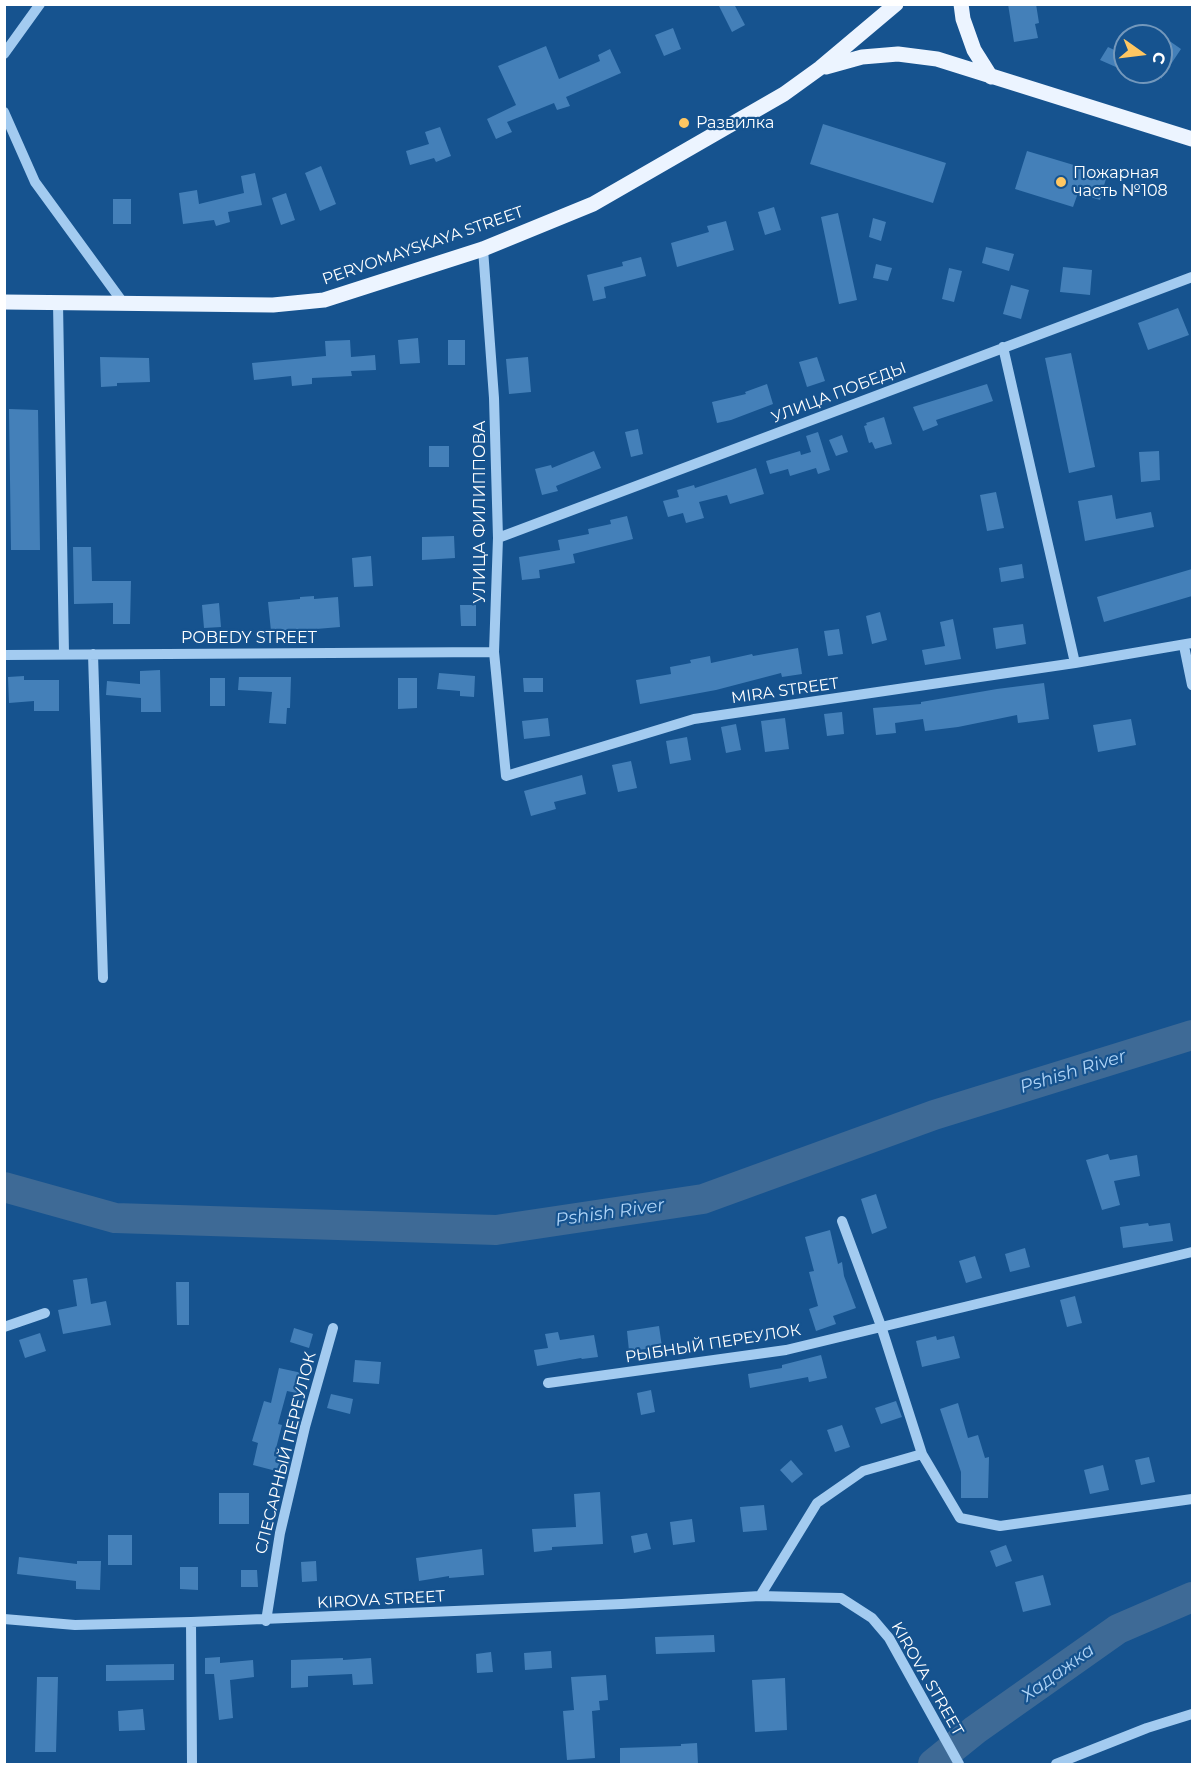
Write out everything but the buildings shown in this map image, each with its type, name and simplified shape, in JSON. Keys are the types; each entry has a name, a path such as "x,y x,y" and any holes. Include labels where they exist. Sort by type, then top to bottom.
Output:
{"main road":[{"name":"PERVOMAYSKAYA STREET","path":"4,302 273,305 324,300 483,249 593,204 784,94 820,68 896,4"},
{"path":"961,4 963,19 974,50 991,77"},
{"path":"820,68 862,57 898,54 936,59 1192,139"}],"street":[{"path":"4,54 40,4"},
{"path":"4,112 35,182 124,304"},
{"name":"УЛИЦА ФИЛИППОВА","path":"483,249 494,398 498,538 494,652 506,776"},
{"name":"УЛИЦА ПОБЕДЫ","path":"498,538 1192,277"},
{"path":"58,303 64,654"},
{"path":"1003,347 1074,663"},
{"path":"1188,644 1192,685"},
{"name":"MIRA STREET","path":"506,776 694,719 1188,644"},
{"name":"POBEDY STREET","path":"4,655 494,652"},
{"path":"93,654 103,978"},
{"path":"842,1221 881,1326 922,1454 960,1518 1000,1526 1192,1499"},
{"name":"РЫБНЫЙ ПЕРЕУЛОК","path":"548,1383 786,1350 1192,1252"},
{"path":"4,1327 45,1313"},
{"name":"СЛЕСАРНЫЙ ПЕРЕУЛОК","path":"266,1621 280,1533 305,1427 333,1328"},
{"path":"760,1596 817,1503 863,1471 922,1454"},
{"name":"KIROVA STREET","path":"4,1619 75,1625 191,1623 760,1596 841,1599 872,1618 889,1638 959,1764"},
{"path":"191,1623 192,1764"},
{"path":"1056,1764 1147,1728 1192,1714"}],"waterway":[{"name":"Pshish River","path":"4,1187 115,1218 496,1230 703,1199 934,1115 1192,1035"},
{"name":"Хадажка","path":"933,1764 975,1730 1118,1629 1192,1597"}],"place":[{"name":"Развилка","path":"684,123"},
{"name":"Пожарная часть №108","path":"1061,182"}]}
